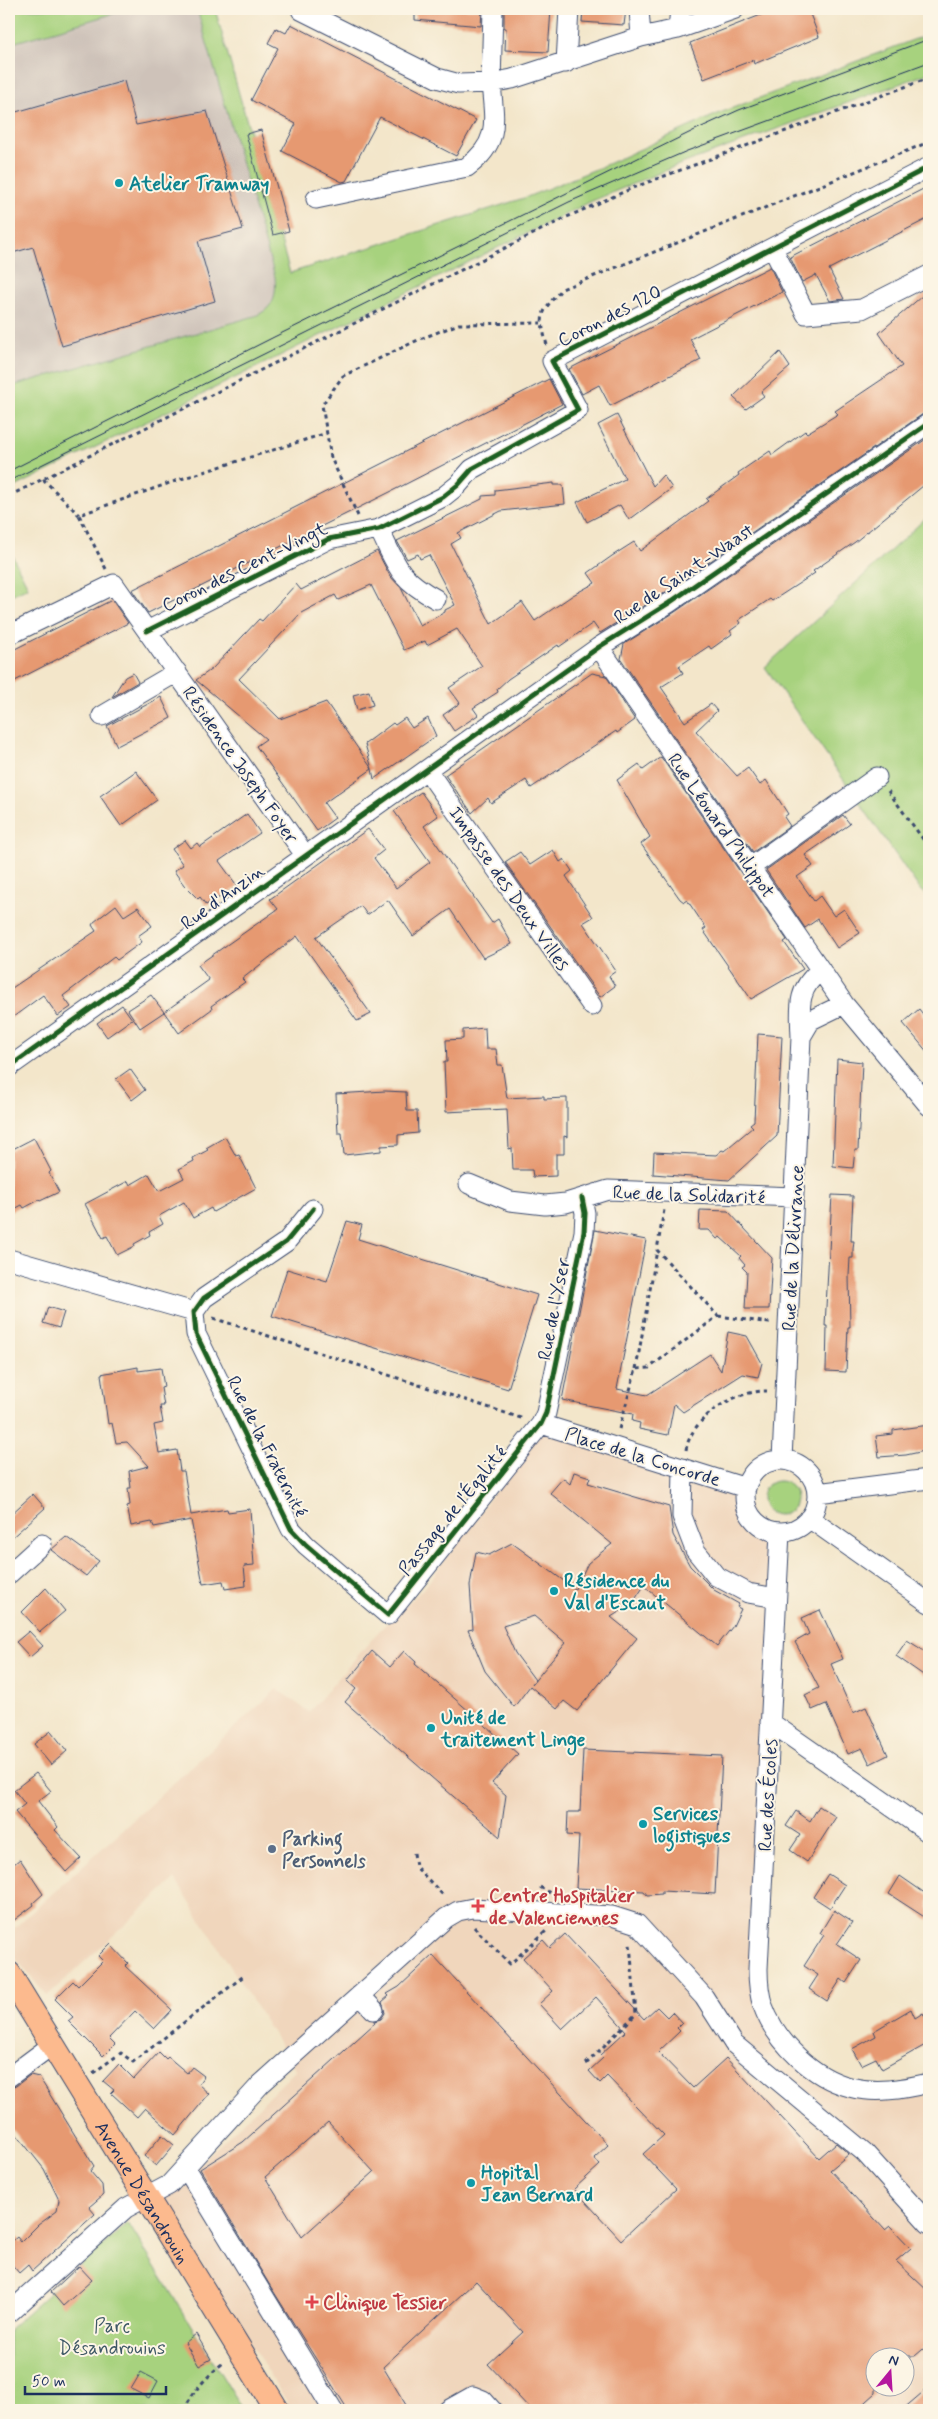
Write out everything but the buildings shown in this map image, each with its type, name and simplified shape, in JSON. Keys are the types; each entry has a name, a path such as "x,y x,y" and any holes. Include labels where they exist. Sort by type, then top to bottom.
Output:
{"main road":[{"name":"Avenue Désandrouin","path":"9,1974 277,2410"}],"street":[{"path":"316,199 467,167 480,156 493,135 491,83 493,9"},
{"path":"566,63 569,9"},
{"path":"639,9 641,38"},
{"path":"678,29 680,9"},
{"path":"301,10 437,78 459,84 491,83 512,79 641,38 678,29 735,9"},
{"name":"Coron des 120","path":"366,531 443,497 458,485 472,468 578,410 552,361 929,168"},
{"path":"773,249 806,314 862,309 929,275"},
{"name":"Rue de Saint-Waast","path":"454,750 599,647 669,603 929,423"},
{"path":"366,531 413,586 436,599"},
{"name":"Coron des Cent-Vingt","path":"114,584 147,631 328,539 366,531"},
{"path":"9,635 114,584"},
{"name":"Résidence Joseph Foyer","path":"147,631 305,855"},
{"name":"Rue Léonard Philippot","path":"599,647 844,1004 929,1106"},
{"name":"Résidence Joseph Foyer","path":"102,716 177,672"},
{"name":"Rue d'Anzin","path":"9,1067 454,750"},
{"name":"Impasse des Deux Villes","path":"427,770 592,1006"},
{"path":"751,867 877,777"},
{"name":"Rue de la Délivrance","path":"782,1460 802,995 807,983 821,970"},
{"path":"801,1037 811,1020 844,1004"},
{"name":"Rue de la Solidarité","path":"469,1184 520,1204 556,1205 608,1190 794,1197"},
{"name":"Rue de l'Yser","path":"541,1424 550,1404 584,1232 585,1213 582,1198"},
{"path":"9,1259 194,1312 198,1305 212,1292 286,1242 313,1209"},
{"name":"Rue de la Fraternité","path":"194,1312 196,1334 291,1529 306,1545 388,1615"},
{"name":"Place de la Concorde","path":"541,1424 746,1488"},
{"name":"Passage de l'Égalité","path":"388,1615 541,1424"},
{"path":"780,1532 796,1528 809,1518 816,1504 817,1493 813,1480 804,1468 792,1461 782,1460"},
{"name":"Place de la Concorde","path":"780,1532 765,1528 752,1518 746,1504 746,1488 749,1479 759,1467 772,1461 782,1460"},
{"path":"683,1468 682,1516 695,1550 716,1576 748,1593 776,1598"},
{"path":"817,1493 929,1479"},
{"path":"809,1518 929,1603"},
{"name":"Rue des Écoles","path":"780,1532 758,1981 767,2016 791,2049 824,2076 850,2087 885,2090 929,2083"},
{"path":"9,1574 42,1544"},
{"path":"770,1722 929,1833"},
{"path":"9,2313 118,2216 146,2196 169,2186 261,2084 446,1918 458,1911 473,1908 612,1916 628,1920 643,1930 704,1997 734,2044 864,2152 929,2224"},
{"path":"360,1995 374,2010"},
{"path":"9,2077 52,2045"},
{"path":"186,2168 333,2410"},
{"path":"448,2410 473,2396 483,2400 492,2410"}],"path":[{"path":"9,496 566,217 653,180 929,78"},
{"path":"552,361 541,323 545,307 562,289 929,142"},
{"path":"366,531 332,458 322,405 343,376 420,339 459,324 541,323"},
{"path":"79,515 181,479 327,433"},
{"path":"43,479 79,515 114,584"},
{"path":"877,777 923,839 929,843"},
{"path":"614,1448 636,1368 668,1192"},
{"path":"657,1250 718,1316 788,1325"},
{"path":"194,1312 541,1424"},
{"path":"636,1368 649,1368 718,1316"},
{"path":"683,1468 688,1437 697,1424 727,1402 753,1391 785,1392"},
{"path":"414,1853 416,1867 510,1964 550,1927 553,1913 553,1894 540,1888"},
{"path":"586,2064 636,2014 628,1920"},
{"path":"76,2084 122,2053 133,2062 245,1975"},
{"path":"184,2410 190,2397 205,2379 240,2350"}],"shaded area":[{"path":"129,9 215,9 301,316 9,459 9,44"},
{"name":"Centre Hospitalier de Valenciennes","path":"540,1431 744,1490 752,1517 777,1535 762,2011 791,2051 867,2096 890,2102 929,2095 929,2410 292,2410 162,2201 296,2070 175,1879 47,1996 9,1951 9,1933 277,1689 309,1712 379,1631 425,1587"}],"green space":[{"path":"9,9 129,9 9,44"},
{"path":"197,9 215,9 290,273 527,197 601,167 722,112 929,34 929,73 676,166 592,201 9,490 9,387 255,316 270,306 274,296 275,277"},
{"path":"929,515 929,895 921,891 765,667"},
{"path":"11,553 28,587 9,596 9,554"},
{"path":"779,1481 791,1486 796,1498 791,1510 779,1515 767,1510 762,1498 767,1486"},
{"name":"Parc Désandrouins","path":"128,2223 243,2410 9,2410 9,2329"}],"tram line":[{"path":"9,471 274,337 695,130 739,110 929,39"},
{"path":"9,481 569,202 687,151 929,62"}],"cycle path":[{"path":"147,631 329,539 379,529 443,497 458,485 472,469 578,410 552,361 929,167"},
{"path":"9,1067 599,647 669,603 929,423"},
{"path":"313,1209 286,1242 204,1298 194,1312 196,1334 291,1529 306,1545 388,1615 541,1424 546,1413 584,1232 585,1213 582,1198"}],"place":[{"name":"Atelier Tramway","path":"119,183"},
{"name":"Résidence du Val d'Escaut","path":"554,1591"},
{"name":"Unité de traitement Linge","path":"431,1728"},
{"name":"Services logistiques","path":"643,1824"},
{"name":"Parking Personnels","path":"272,1849"},
{"name":"Centre Hospitalier de Valenciennes","path":"478,1906"},
{"name":"Hopital Jean Bernard","path":"471,2183"},
{"name":"Clinique Tessier","path":"312,2302"}]}
